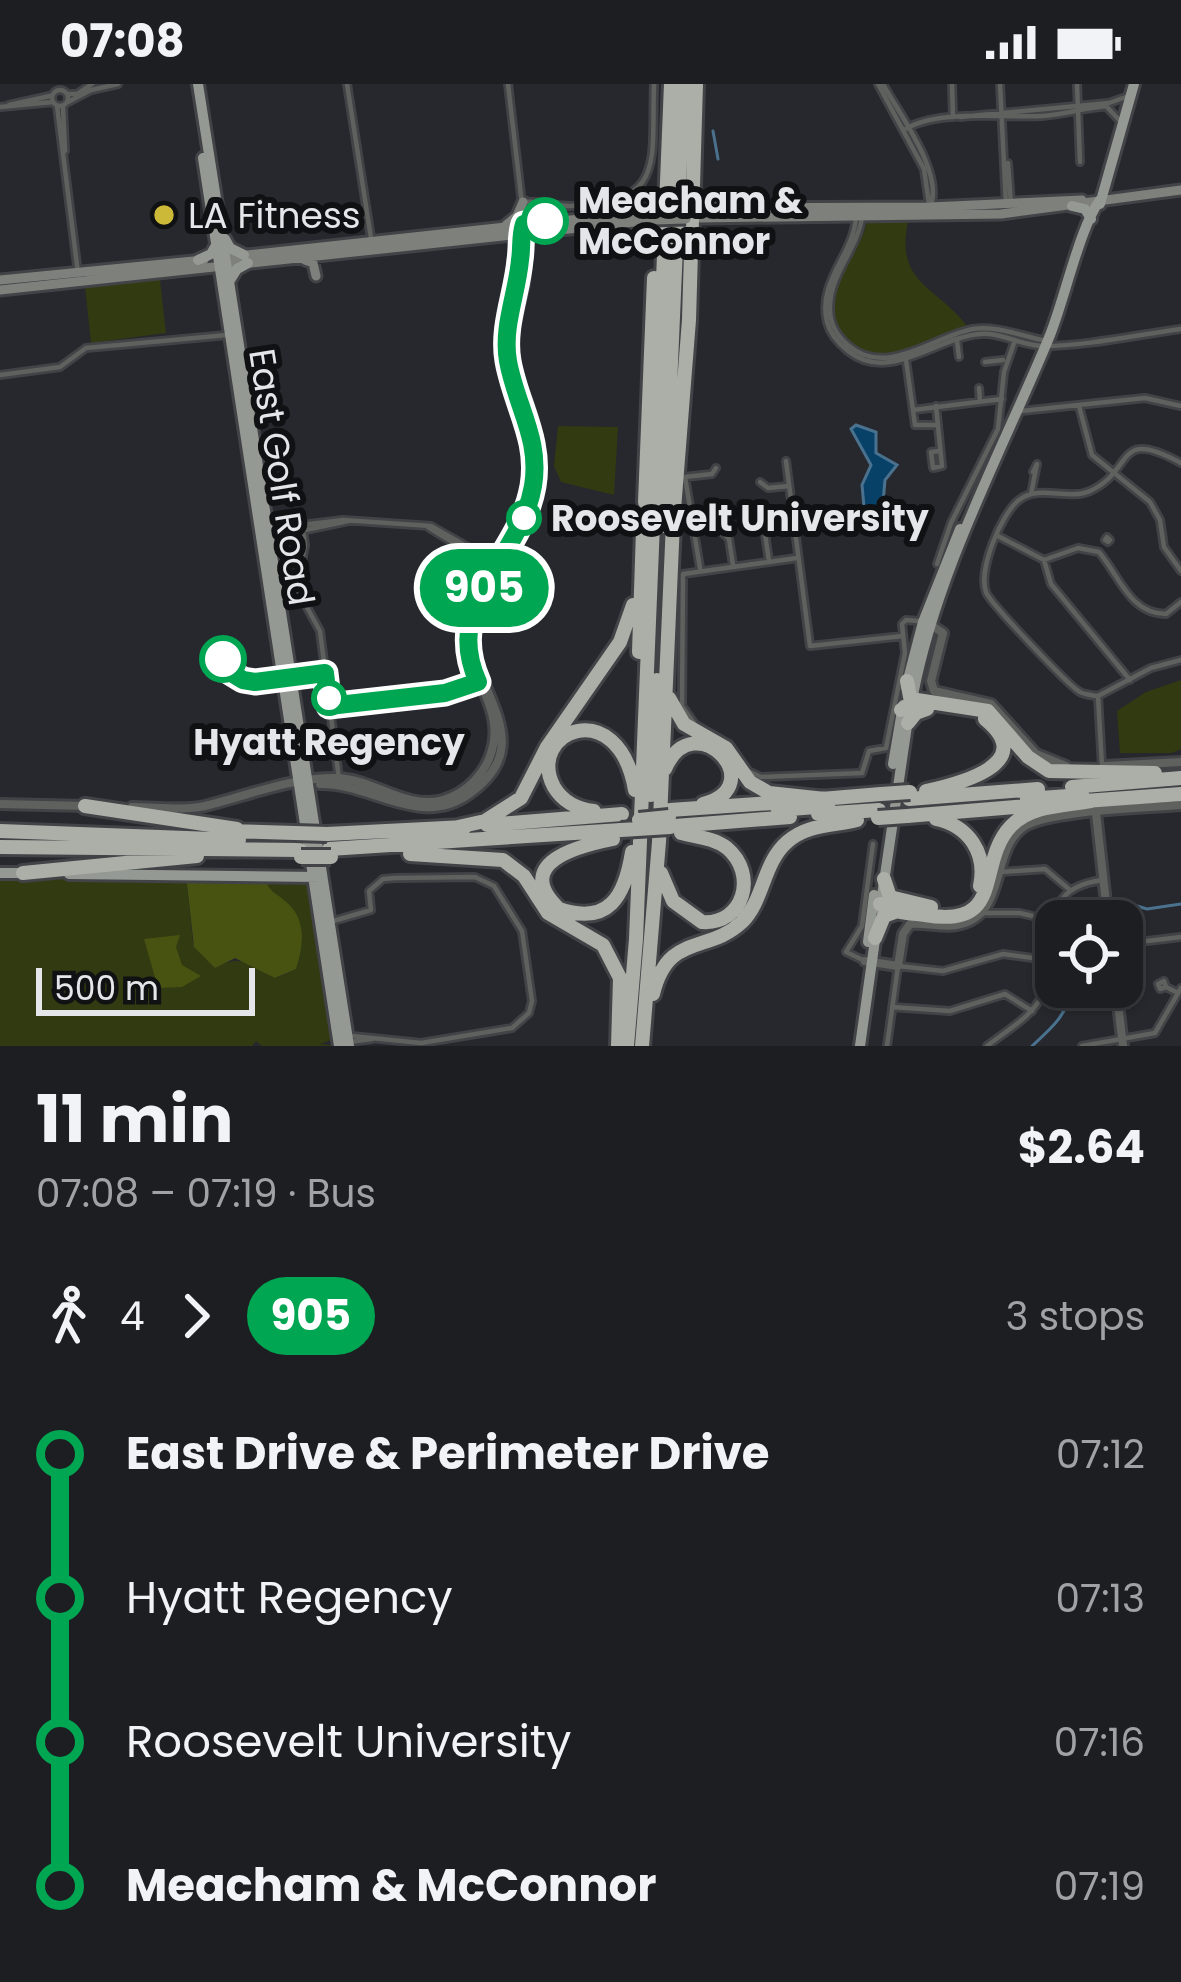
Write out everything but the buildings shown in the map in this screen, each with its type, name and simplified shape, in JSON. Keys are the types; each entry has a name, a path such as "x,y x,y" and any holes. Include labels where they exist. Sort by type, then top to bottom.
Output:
{"highway":[{"path":"621,1046 636,952 671,84"},
{"path":"665,506 690,214 690,84"},
{"path":"641,1046 690,84"},
{"path":"641,1046 670,825 661,792 689,320 690,84"},
{"path":"621,1046 621,829 634,790 659,194 669,142"},
{"path":"329,845 458,827 494,817 521,798 547,747 620,641 635,595 645,492"},
{"path":"668,632 669,698 684,724 726,748 750,782 769,793 880,806"},
{"path":"911,681 933,706 985,719 996,730 1001,746 998,758 982,776 912,801"},
{"path":"911,681 907,712 933,706 992,713 1028,757 1049,771 1155,773 1181,778"},
{"path":"621,829 562,798 549,771 556,744 578,730 608,736 626,754 634,790"},
{"path":"661,792 667,764 683,747 708,745 728,760 731,780 720,797 670,825"},
{"path":"29,848 329,845 382,849 880,806 1155,773"},
{"path":"912,801 1181,778"},
{"path":"875,938 884,916 949,918 968,913 984,896 1001,841 1013,824 1046,808 1093,807 1181,778"},
{"path":"670,825 825,799"},
{"path":"912,801 1093,807"},
{"path":"876,908 956,909 971,902 982,881 973,840 912,801"},
{"path":"85,806 260,832 298,845"},
{"path":"641,1046 656,982 671,957 740,923 752,908 774,857 787,842 812,828 857,820 880,806"},
{"path":"670,825 857,820"},
{"path":"670,825 721,844 740,864 743,897 722,920 695,920 673,901 661,874 670,825"},
{"path":"458,827 621,829"},
{"path":"621,829 626,883 614,902 588,914 559,909 545,891 544,876 550,863 565,851 621,829"},
{"path":"410,854 621,829"},
{"path":"0,830 260,832"},
{"path":"0,830 298,845"},
{"path":"23,873 298,845"},
{"path":"329,845 503,860 524,876 548,913 603,945 615,963 621,982 621,1046"},
{"path":"0,847 208,855"},
{"path":"880,879 890,898 931,908"},
{"path":"876,908 880,879"},
{"path":"876,908 903,919"}],"main road":[{"name":"East Golf Road","path":"195,84 222,231 219,267 270,533 305,785"},
{"name":"East Golf Road","path":"195,84 219,267 320,877"},
{"path":"911,681 927,624 977,500 1072,298 1132,89"},
{"path":"1106,179 1108,190 1118,198"},
{"path":"859,212 1100,200 1181,190"},
{"path":"0,290 653,216 1001,214 1100,200"},
{"path":"1048,344 1100,200"},
{"path":"506,225 523,202"},
{"path":"1072,206 1085,209 1090,219"},
{"path":"276,260 471,229 506,225 524,229"},
{"path":"462,239 471,229"},
{"path":"222,231 230,248 246,259 309,260 316,276 315,263 322,255"},
{"path":"216,244 211,254 219,267"},
{"path":"0,280 237,269 246,259"},
{"path":"880,879 907,712"},
{"path":"0,873 320,877"},
{"path":"320,877 346,1043"},
{"path":"320,877 346,1043"},
{"path":"856,1046 876,908"},
{"path":"868,962 876,908"}],"street":[{"path":"60,95 77,94 92,84"},
{"path":"0,106 118,84"},
{"path":"346,84 372,245"},
{"path":"0,804 198,807 340,781 368,784 403,799 427,802 456,795 484,770 494,746 494,723 469,660 467,631 473,606 499,568 524,517 535,470 530,425 507,352 524,229 508,84"},
{"path":"523,202 572,206 622,199 639,189 651,167 654,84"},
{"path":"881,84 924,169 930,207"},
{"path":"952,84 957,117"},
{"path":"1000,84 1009,205"},
{"path":"1076,84 1080,162"},
{"path":"906,129 931,118 1109,103 1132,89"},
{"path":"60,95 78,273"},
{"path":"1078,106 1106,106 1122,123"},
{"path":"859,212 858,235 831,294 832,324 854,351 877,358 905,357 956,338 986,333 1048,344 1181,329"},
{"path":"0,375 60,367 86,348 230,332"},
{"path":"956,338 959,356"},
{"path":"937,564 951,523 994,439 1006,360 1016,338"},
{"path":"905,357 916,427 938,425"},
{"path":"985,362 1006,360"},
{"path":"979,388 980,401"},
{"path":"1018,412 1160,398 1181,406"},
{"path":"913,410 1002,399"},
{"path":"936,406 940,451"},
{"path":"1079,406 1092,455 1156,509 1164,547 1181,571"},
{"path":"1181,464 1142,448 1125,456 1086,494 1031,494 1009,510 983,575 987,597 1079,692 1098,696 1151,668 1181,661"},
{"path":"786,461 810,646 903,637"},
{"path":"700,568 685,477 712,474 716,468"},
{"path":"1031,494 1033,472"},
{"path":"760,482 768,488 789,486"},
{"path":"689,512 721,508"},
{"path":"270,533 348,521 428,527 447,533 499,568"},
{"path":"794,531 823,525"},
{"path":"302,527 305,545 296,589 320,632 340,781"},
{"path":"769,561 765,534 771,528"},
{"path":"723,533 729,538 733,565"},
{"path":"998,536 1045,560 1052,584 1130,680"},
{"path":"1099,553 1106,542"},
{"path":"1045,560 1074,548 1099,553 1142,610 1166,614 1181,602"},
{"path":"797,558 700,568 686,571 681,578 682,710 701,729 736,748 755,776 862,773 868,751 886,748 905,653 902,624 906,620 943,633 931,680 936,693 991,704 1049,762 1181,778"},
{"path":"1098,696 1102,766"},
{"path":"981,913 991,899 1009,844 1024,826 1093,807 1181,805"},
{"path":"1093,807 1105,900"},
{"path":"873,844 862,926 846,952 868,962 943,971 1003,954 1035,958"},
{"path":"1000,872 1046,869 1070,890"},
{"path":"330,922 371,910 369,891 383,879 466,876 484,880 494,886 522,931 532,1001 521,1022 512,1028 421,1043 372,1039 346,1043"},
{"path":"1064,900 1070,890 1103,880"},
{"path":"887,1046 903,919 955,926 981,913 1035,917"},
{"path":"1143,942 1181,937"},
{"path":"1082,1046 1122,1043 1155,1033 1180,990 1166,986"},
{"path":"892,1007 950,1011 1005,994 1032,1011"},
{"path":"987,1046 1035,1006"},
{"path":"1118,1008 1122,1043"},
{"path":"346,1043 372,1039"}],"green space":[{"path":"867,221 908,221 906,242 913,272 967,326 921,346 887,354 856,347 844,336 834,300"},
{"path":"160,280 166,333 91,343 85,287"},
{"path":"558,426 618,427 614,495 561,482 554,466"},
{"path":"1181,680 1181,749 1120,753 1117,711 1146,692"},
{"path":"0,873 186,875 193,943 215,968 239,961 276,978 296,969 301,938 265,879 315,879 337,1038 320,1044 339,1046 262,1046 256,1041 252,1046 0,1046"},
{"path":"186,875 265,879 300,924 296,969 275,978 235,958 215,968 194,947"},
{"path":"180,935 176,947 182,965 201,976 182,987 158,988 144,939"}],"water":[{"path":"856,425 876,432 876,453 897,465 885,480 883,503 872,511 864,507 862,485 871,465 851,429"}],"waterway":[{"path":"713,131 718,159"},
{"path":"536,214 561,211"},
{"path":"1143,908 1181,904"},
{"path":"1032,1046 1065,1008"}],"bus line":[{"name":"905","path":"223,659 220,666 247,682 325,673 329,706 445,693 478,682 468,656 468,620 524,517 532,493 536,459 532,433 515,389 506,338 521,232 524,224 545,221"}],"place":[{"name":"LA Fitness","path":"164,215"},
{"name":"Meacham & McConnor","path":"545,221"},
{"name":"Roosevelt University","path":"524,518"},
{"name":"Hyatt Regency","path":"329,698"}]}
